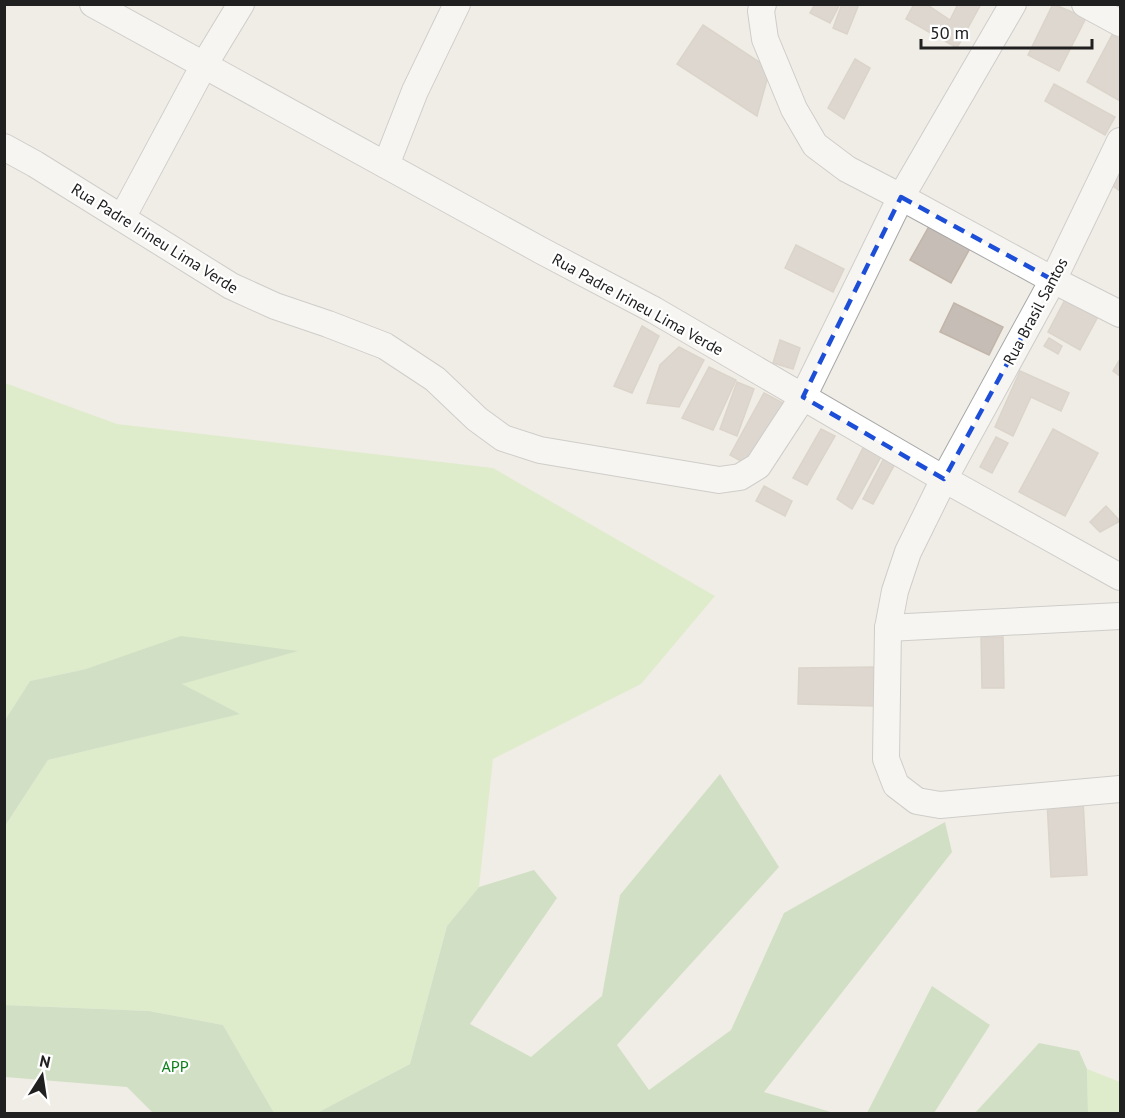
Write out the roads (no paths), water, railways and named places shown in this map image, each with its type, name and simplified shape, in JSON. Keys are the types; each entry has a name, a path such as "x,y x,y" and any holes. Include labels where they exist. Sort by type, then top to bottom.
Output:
{"street":[{"name":"Rua Padre Irineu Lima Verde","path":"93,4 542,251 654,310 944,479 1120,577"},
{"path":"122,218 204,65 241,4"},
{"path":"386,165 415,91 457,4"},
{"path":"763,4 761,11 765,39 794,109 815,145 846,170 901,197 1120,315"},
{"path":"803,397 901,197 1012,4"},
{"path":"1085,4 1120,23"},
{"name":"Rua Brasil Santos","path":"1120,141 1053,280 944,479 908,552 895,591 888,628 886,759 896,785 917,801 940,805 1120,789"},
{"name":"Rua Padre Irineu Lima Verde","path":"4,147 231,286 275,306 385,346 435,379 477,419 503,438 540,450 719,480 740,477 758,466 803,397"},
{"path":"888,628 1120,616"}],"park label":[{"name":"APP","path":"175,1066"}]}
